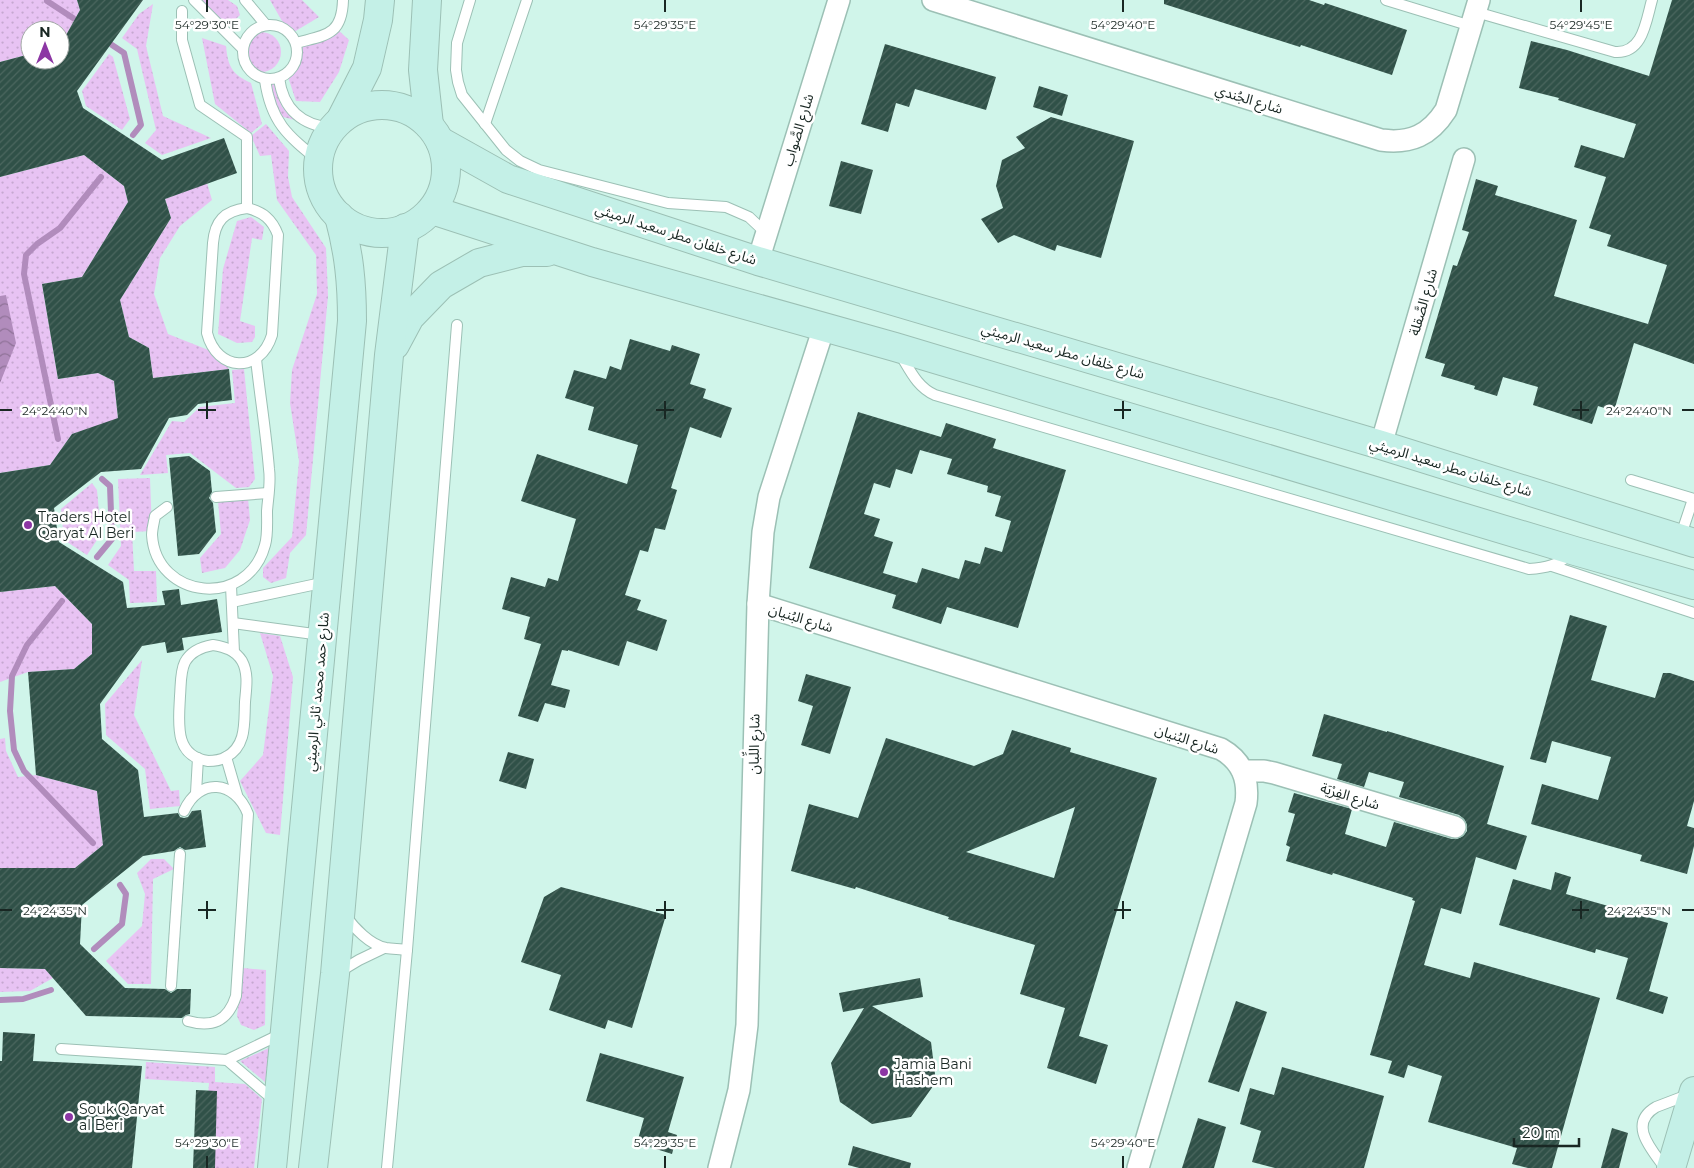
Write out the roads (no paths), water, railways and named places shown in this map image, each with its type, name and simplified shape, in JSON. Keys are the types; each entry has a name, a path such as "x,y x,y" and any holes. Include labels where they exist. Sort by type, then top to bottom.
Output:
{"main road":[{"path":"380,0 378,20 367,68 337,124 329,133 321,149 318,167 320,185 327,202 339,216 354,226 370,232 388,232 405,228 420,221 432,210 441,195 446,177 446,159 435,133 423,70 427,0"},
{"path":"337,124 358,110 367,107 376,105 395,106 414,112 435,133"},
{"name":"شارع خلفان مطر سعيد الرميثي","path":"435,133 508,179 758,261 1381,445 1687,541"},
{"path":"432,210 592,262 895,347 1575,551 1637,582 1694,585"},
{"name":"شارع حمد محمد ثاني الرميثي","path":"272,1168 352,321 350,260 339,216"},
{"path":"313,1168 335,974 389,355 405,228"},
{"path":"389,355 410,317 441,285 479,263 505,256 522,252 566,252"},
{"path":"1671,1168 1694,1092"}],"street":[{"name":"شارع الصَّواب","path":"758,261 839,0"},
{"name":"شارع الجُندي","path":"933,0 1381,140 1394,142 1407,140 1430,130 1446,110 1475,13"},
{"name":"شارع الصَّقلة","path":"1381,445 1464,159"},
{"name":"شارع اللِّبان","path":"719,1168 740,1090 747,1025 758,604 762,532 769,497 824,327"},
{"name":"شارع البُنيان","path":"758,604 1221,749 1234,758 1244,771"},
{"name":"شارع الفِرْيَة","path":"1244,771 1274,773 1455,828"},
{"path":"1138,1168 1246,803 1248,792 1244,771"}],"lane":[{"path":"194,0 242,48"},
{"path":"245,0 266,25"},
{"path":"296,43 322,36 336,28 343,14 343,0"},
{"path":"470,0 457,43 456,70 462,95 513,156 539,170 668,203 726,207 749,216 766,233"},
{"path":"485,124 527,0"},
{"path":"1386,0 1475,13 1622,53 1632,48 1640,39 1652,0"},
{"path":"182,11 182,40 200,105 247,137 247,208"},
{"path":"266,25 276,25 292,36 296,43 297,53 296,62 291,70 279,78 265,80 250,72 242,57 242,48 250,33 266,25"},
{"path":"279,78 283,97 294,113 312,125 337,124"},
{"path":"265,80 271,106 283,129 319,161"},
{"path":"236,209 258,210 267,216 274,225 278,235 272,335 264,353 256,359 246,363 224,360 210,344 207,333 214,232 218,222 226,214 236,209"},
{"path":"387,1168 457,325"},
{"path":"895,347 918,384 935,395 1529,569 1552,566 1562,562 1575,551"},
{"path":"166,507 155,516 152,534 155,552 164,568 178,580 195,588 213,590 232,586 247,576 259,561 266,544 270,471 256,359"},
{"path":"1631,480 1693,499 1687,541"},
{"path":"216,497 268,493"},
{"path":"1552,566 1637,582 1694,613"},
{"path":"232,602 326,582"},
{"path":"232,586 234,652"},
{"path":"233,623 322,635"},
{"path":"213,645 224,647 234,652 241,660 246,680 244,731 241,740 236,749 220,760 209,761 198,758 189,752 182,743 178,733 181,671 185,661 193,652 202,647 213,645"},
{"path":"226,757 237,795"},
{"path":"196,793 198,758"},
{"path":"184,811 188,801 196,793 206,788 217,786 228,789 237,795 244,803 248,814 236,996 233,1006 219,1020 204,1024 188,1021"},
{"path":"171,986 180,854"},
{"path":"340,909 360,932 384,948 406,950"},
{"path":"335,974 384,948"},
{"path":"61,1049 226,1060 285,1033"},
{"path":"226,1060 279,1104"},
{"path":"1665,1168 1645,1140 1642,1126 1644,1119 1656,1107 1694,1092"}],"water":[{"path":"6,295 16,343 0,383 0,296"}],"waterway":[{"path":"47,1 73,18"},
{"path":"112,45 124,53 141,125 133,135"},
{"path":"58,439 24,274 26,255 37,244 60,228 101,177"},
{"path":"97,557 112,539 110,486 102,479"},
{"path":"62,601 27,645 12,676 10,711 14,750 24,771 93,843"},
{"path":"94,949 122,924 126,894 120,885"},
{"path":"0,1000 23,999 51,990"}],"place":[{"name":"Traders Hotel Qaryat Al Beri","path":"28,525"},
{"name":"Jamia Bani Hashem","path":"884,1072"},
{"name":"Souk Qaryat al Beri","path":"69,1117"}]}
